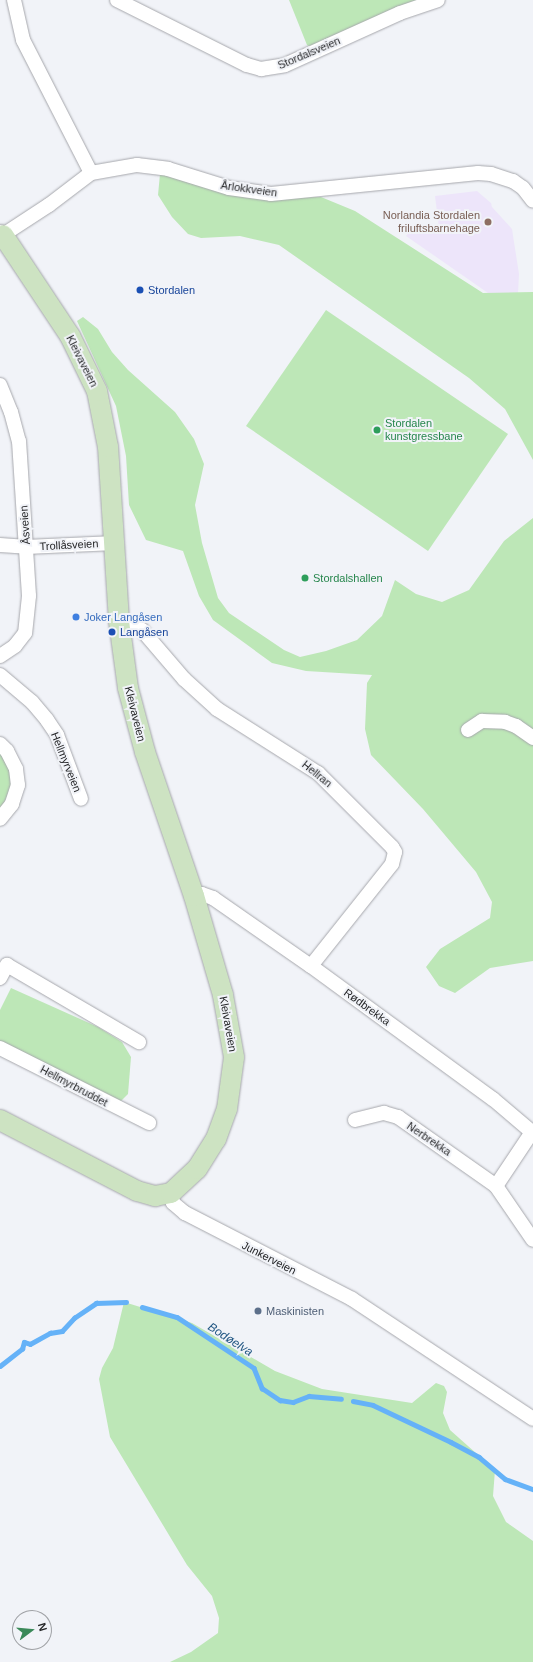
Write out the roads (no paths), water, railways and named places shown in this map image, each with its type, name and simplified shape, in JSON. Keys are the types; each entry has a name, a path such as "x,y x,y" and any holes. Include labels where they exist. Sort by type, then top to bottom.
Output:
{"street":[{"path":"14,0 23,40 91,173"},
{"name":"Stordalsveien","path":"117,0 247,66 261,69 285,65 400,13 438,0"},
{"name":"Årlokkveien","path":"2,234 49,205 91,173 124,166 153,165 229,188 271,194 478,173 502,176 523,188 533,200"},
{"name":"Kleivaveien","path":"2,234 70,336 98,391 108,447 119,621 128,688 136,721 194,896 229,1018 232,1038 233,1074 227,1109 216,1139 197,1169 171,1194"},
{"name":"Åsveien","path":"0,385 11,412 19,441 29,596 25,634 14,646 0,656"},
{"name":"Trollåsveien","path":"0,545 27,547 114,543"},
{"name":"Hellran","path":"119,621 142,630 184,678 217,709 318,773 392,847 395,852 392,864 311,966"},
{"name":"Hellmyrveien","path":"0,674 32,702 54,730 81,799"},
{"path":"468,730 482,721 505,722 516,726 533,738"},
{"path":"0,744 7,751 15,766 18,785 12,804 0,819"},
{"name":"Rødbrekka","path":"194,896 202,894 213,898 311,966 493,1099 533,1133"},
{"path":"0,978 3,963 139,1042"},
{"name":"Hellmyrbruddet","path":"0,1048 149,1123"},
{"name":"Nerbrekka","path":"355,1120 384,1113 398,1118 496,1186 533,1240"},
{"path":"0,1120 137,1191 155,1196 171,1194"},
{"path":"496,1186 533,1133"},
{"name":"Junkerveien","path":"171,1194 173,1203 184,1213 352,1299 533,1419"}],"waterway":[{"name":"Bodøelva","path":"0,1366 22,1349 24,1342 30,1344 50,1333 62,1331 74,1318 96,1303 126,1302"},
{"name":"Bodøelva","path":"142,1307 177,1317 254,1368 262,1388 280,1400 293,1402 309,1396 341,1399"},
{"name":"Bodøelva","path":"353,1401 373,1405 451,1442 479,1457 505,1479 533,1489"}],"place":[{"name":"Norlandia Stordalen friluftsbarnehage","path":"488,222"},
{"name":"Stordalen","path":"140,290"},
{"name":"Stordalen kunstgressbane","path":"377,430"},
{"name":"Stordalshallen","path":"305,578"},
{"name":"Joker Langåsen","path":"76,617"},
{"name":"Langåsen","path":"112,632"},
{"name":"Maskinisten","path":"258,1311"}]}
